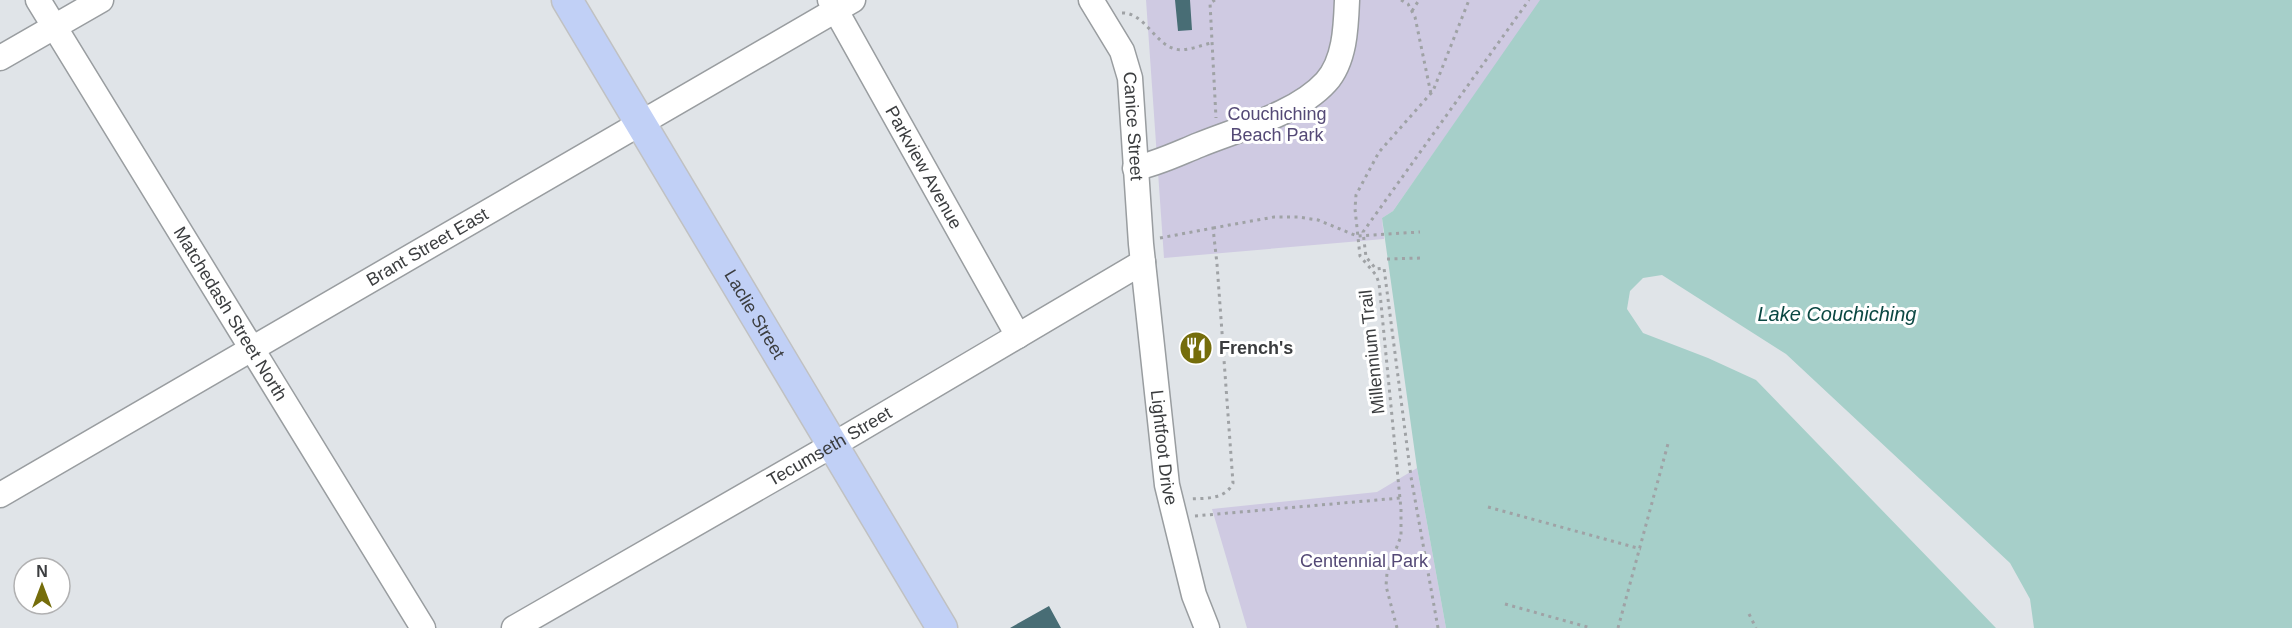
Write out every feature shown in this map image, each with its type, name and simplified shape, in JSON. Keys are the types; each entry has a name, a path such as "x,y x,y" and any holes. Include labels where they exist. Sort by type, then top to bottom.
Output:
{"main road":[{"name":"Laclie Street","path":"567,0 942,628"}],"street":[{"name":"Matchedash Street North","path":"38,0 423,628"},
{"path":"0,58 100,0"},
{"path":"1135,168 1277,114 1306,98 1326,82 1336,66 1344,42 1347,0"},
{"name":"Brant Street East","path":"0,495 640,123 840,3"},
{"name":"Parkview Avenue","path":"840,3 1018,336"},
{"name":"Canice Street","path":"1104,6 1128,70 1143,262"},
{"name":"Tecumseth Street","path":"514,628 1143,262"},
{"name":"Lightfoot Drive","path":"1143,262 1167,485 1194,595 1207,628"}],"path":[{"path":"1215,0 1210,3 1217,138"},
{"path":"1401,0 1412,10 1431,94"},
{"path":"1412,10 1419,0"},
{"name":"Millennium Trail","path":"1396,628 1386,586 1387,573 1401,536 1400,498 1378,283 1376,275 1361,259 1355,209 1360,184 1389,139 1431,94 1469,0"},
{"path":"1438,628 1411,477 1384,268 1376,269 1366,257 1364,236 1370,222 1529,0"},
{"path":"1104,6 1132,14 1172,48 1186,49 1212,43"},
{"path":"1152,239 1274,217 1318,220 1358,236 1420,232"},
{"path":"1184,500 1222,495 1228,492 1233,483 1212,228"},
{"path":"1388,259 1422,258"},
{"path":"1618,628 1669,440"},
{"path":"1187,517 1400,498"},
{"path":"1488,507 1641,549"},
{"path":"1505,604 1592,628"},
{"path":"1749,614 1756,628"}],"green space":[{"name":"Couchiching Beach Park","path":"1146,0 1541,0 1393,211 1382,218 1384,239 1164,258"},
{"name":"Centennial Park","path":"1417,468 1446,628 1247,628 1212,509 1377,492"}],"water":[{"name":"Lake Couchiching","path":"1540,0 2292,0 2292,628 1446,628 1417,468 1382,218 1393,211"}],"pier":[{"path":"1662,275 1786,354 2010,563 2030,599 2034,628 1996,628 1756,380 1708,358 1643,333 1627,309 1630,291 1643,278"}],"building":[{"path":"1175,0 1190,0 1192,30 1178,31"},
{"path":"1049,606 1061,628 1010,628"}],"place":[{"name":"French's","path":"1196,348"}]}
